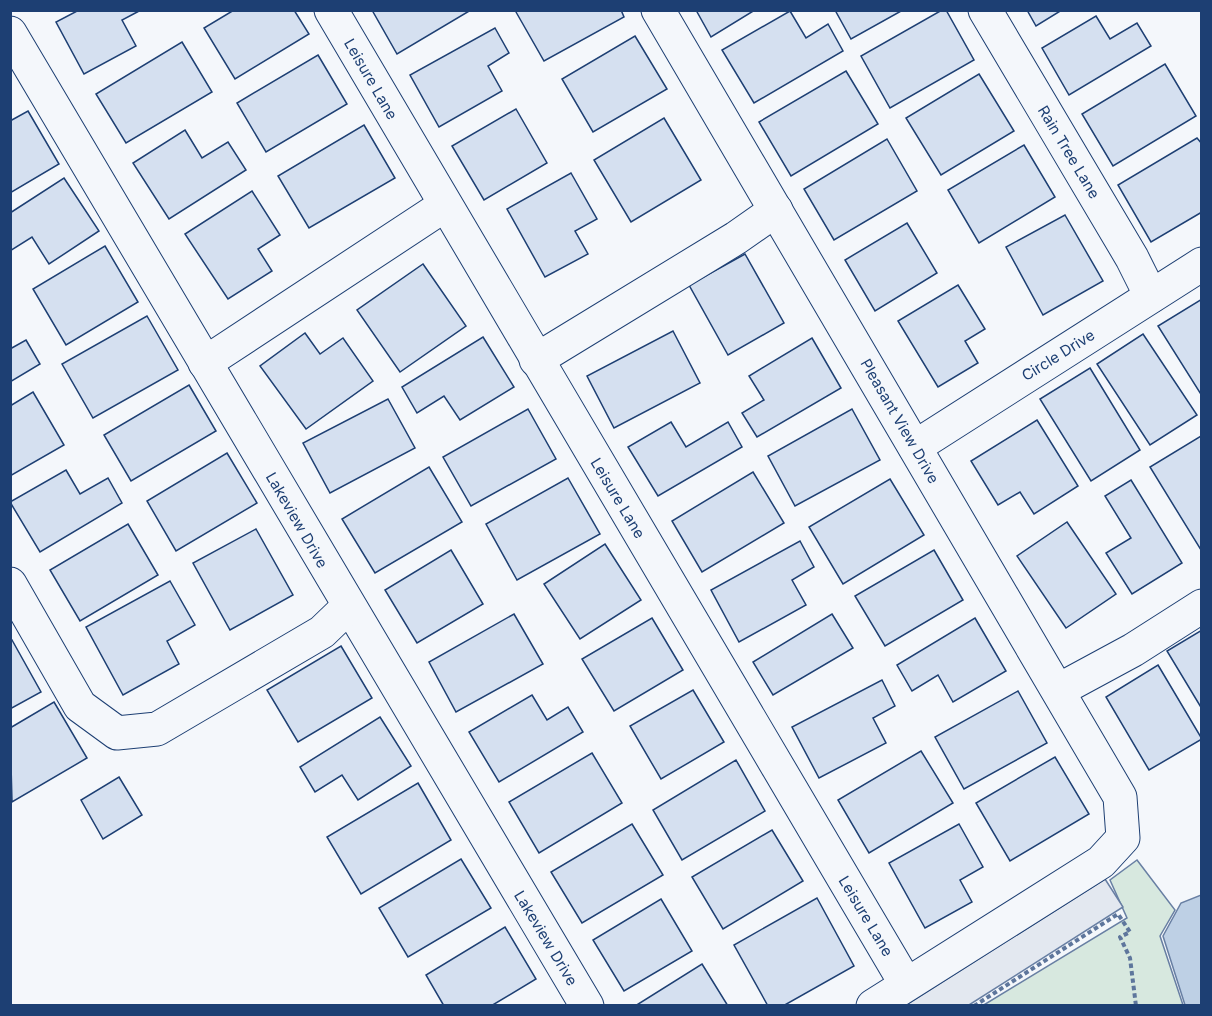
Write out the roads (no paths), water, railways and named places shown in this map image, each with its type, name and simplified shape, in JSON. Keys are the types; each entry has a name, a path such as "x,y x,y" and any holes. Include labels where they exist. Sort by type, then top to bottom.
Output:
{"street":[{"name":"Leisure Lane","path":"331,10 906,984"},
{"name":"Pleasant View Drive","path":"658,10 1120,797 1123,838 1101,862 906,984"},
{"name":"Rain Tree Lane","path":"985,10 1132,258 1151,296"},
{"name":"Lakeview Drive","path":"10,33 586,1005"},
{"path":"205,363 445,205"},
{"path":"536,360 736,238 776,210"},
{"name":"Circle Drive","path":"915,447 1202,264"},
{"path":"10,584 80,706 117,734 157,729 322,632 348,606"},
{"path":"1059,690 1133,650 1202,606"},
{"path":"873,1005 906,984"}],"water":[{"path":"1201,895 1201,1005 1185,1005 1163,936 1181,903"}]}
